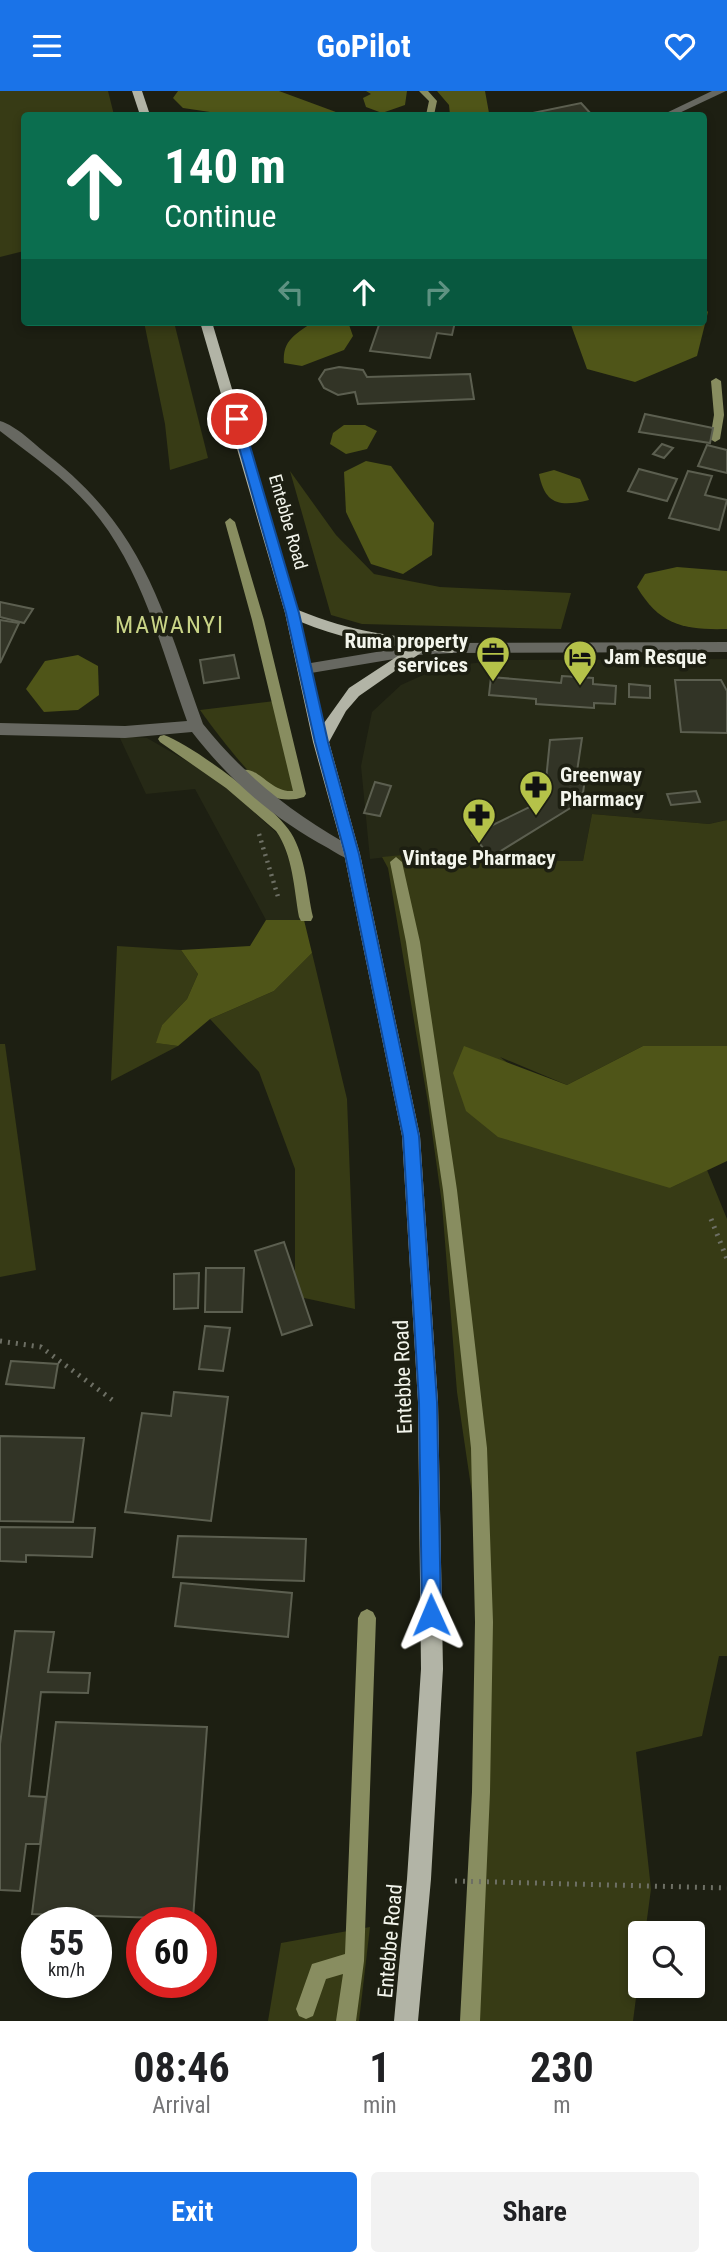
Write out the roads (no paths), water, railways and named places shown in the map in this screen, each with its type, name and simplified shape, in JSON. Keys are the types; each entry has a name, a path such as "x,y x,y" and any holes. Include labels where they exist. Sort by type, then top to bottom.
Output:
{"main road":[{"path":"136,91 144,112"},
{"name":"Entebbe Road","path":"207,326 292,613 321,742 352,854 411,1136 428,1402 432,1669 419,1879 405,2021"},
{"path":"292,613 331,629 366,638 452,648"},
{"path":"321,742 341,707 354,692 418,650"}],"street":[{"path":"674,112 721,91"},
{"path":"0,425 95,504 124,544 152,600 196,726 221,760 261,797 315,835 352,854"},
{"path":"305,669 418,650 452,648 727,647"},
{"path":"0,729 125,732 196,726"}],"waterway":[{"path":"423,91 433,101 431,112"},
{"path":"715,439 719,415 716,381"},
{"path":"230,522 258,620 300,794 285,797 278,795 247,773"},
{"path":"164,739 230,785 280,828 287,837 293,856 306,917"},
{"path":"396,862 413,942 450,1190 479,1448 484,1622 481,1792 470,2021"},
{"path":"354,1961 367,1618"},
{"path":"306,2009 319,1971 354,1961"},
{"path":"346,2021 354,1961"}],"place":[{"name":"Ruma property services","path":"493,683"},
{"name":"Jam Resque","path":"580,687"},
{"name":"Greenway Pharmacy","path":"536,817"},
{"name":"Vintage Pharmacy","path":"479,845"}],"district":[{"name":"MAWANYI","path":"170,625"}]}
